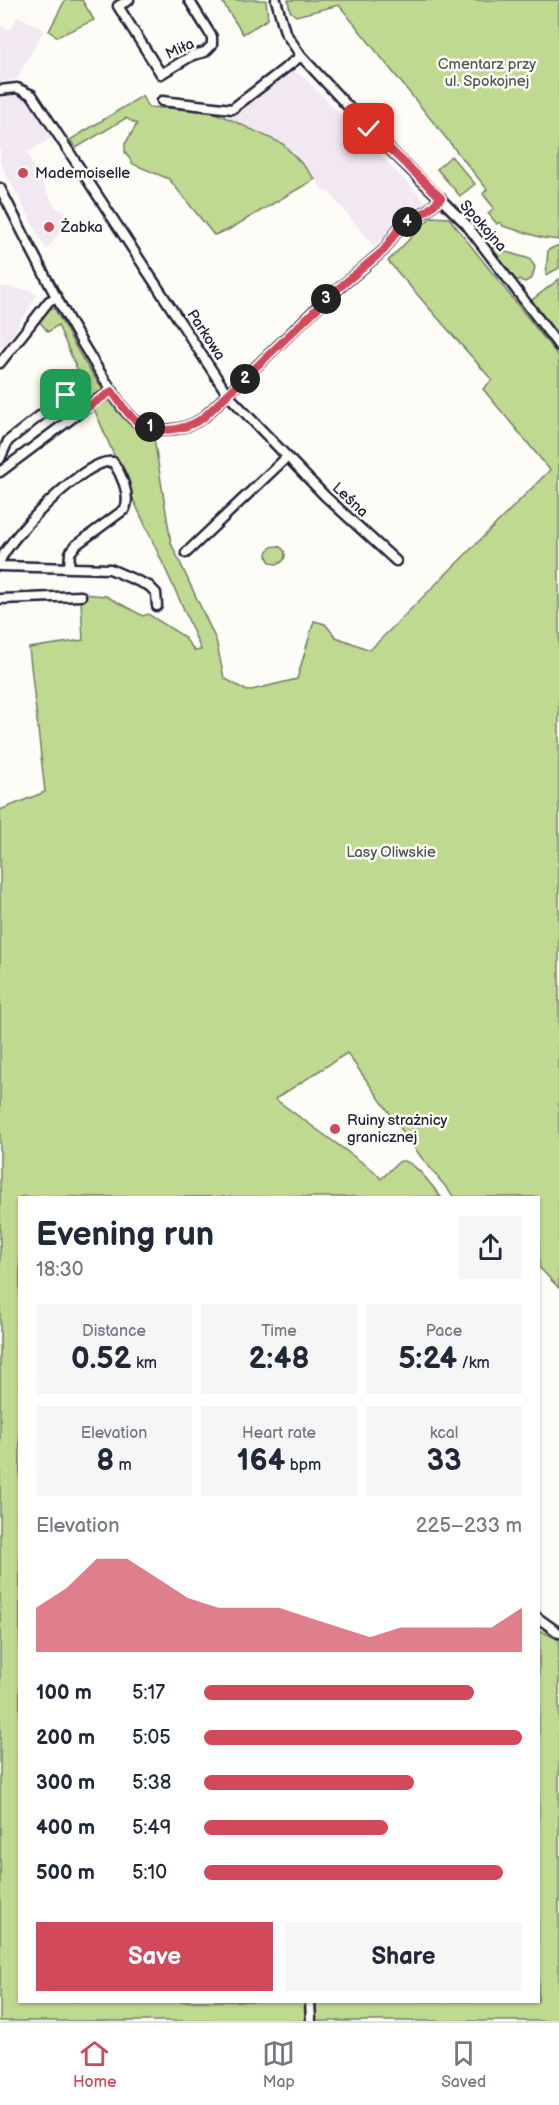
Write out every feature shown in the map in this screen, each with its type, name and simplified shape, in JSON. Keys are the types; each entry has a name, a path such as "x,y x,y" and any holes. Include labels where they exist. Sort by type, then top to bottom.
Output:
{"street":[{"name":"Miła","path":"129,0 118,6 160,74 193,55 205,52 212,45 212,37 189,0"},
{"name":"Spokojna","path":"276,0 285,32 301,56 369,129 472,231 559,346"},
{"path":"162,101 232,109 301,56"},
{"name":"Parkowa","path":"0,90 21,88 37,100 228,395"},
{"path":"0,188 57,297 112,391 135,420 166,430 196,423 333,293 384,250 399,228 428,210 441,198"},
{"path":"0,363 49,301 57,297"},
{"path":"0,472 112,391"},
{"path":"0,459 8,441 66,395 76,393 87,408"},
{"name":"Leśna","path":"228,395 287,457 396,561"},
{"path":"186,553 287,457"},
{"path":"0,561 24,527 49,502 101,462 113,462 126,491 127,505 125,509 72,549 69,567"},
{"path":"0,566 110,569 149,586 156,592 157,606"},
{"path":"0,599 81,596"},
{"path":"540,1619 559,1633"},
{"path":"310,2003 311,2021"}],"shaded area":[{"path":"18,16 44,30 17,79 0,82 0,25 10,30"},
{"path":"292,72 301,74 426,202 374,246 328,191 325,192 283,145 227,118"},
{"path":"22,96 29,102 53,137 27,153 56,209 65,210 66,226 46,250 0,162 0,97"},
{"path":"0,286 29,290 37,295 5,347 0,345"}],"green space":[{"path":"65,0 82,0 94,20 57,37 49,31"},
{"path":"221,0 266,0 268,19 243,34"},
{"name":"Cmentarz przy ul. Spokojnej","path":"288,0 559,0 559,240 543,238 503,226 500,222 497,224 488,213 494,208 483,194 487,189 339,5 296,16 290,11"},
{"path":"142,96 148,107 210,111 283,144 315,179 228,230 214,235 169,179 133,164 125,152 125,144 137,124 126,118 76,148 70,140"},
{"path":"451,156 475,184 460,196 437,169"},
{"name":"Lasy Oliwskie","path":"431,217 449,218 559,357 559,1288 540,1268 540,1196 453,1196 421,1157 347,1053 275,1099 374,1171 381,1179 399,1162 404,1161 416,1168 440,1196 18,1196 18,2003 540,2003 540,1630 559,1640 559,2021 0,2021 0,810 45,792 29,648 83,640 81,600 83,594 106,596 143,616 148,614 183,636 195,651 201,650 58,325 48,332 39,321 48,308 54,308 82,358 116,410 130,425 154,438 171,543 216,640 224,678 247,691 297,679 314,621 325,624 336,637 370,650 550,470 483,389 492,380 388,261"},
{"path":"559,245 559,268 546,275 548,250"},
{"path":"492,248 530,259 535,267 532,278 525,282 515,279"},
{"path":"559,279 559,337 532,300"},
{"path":"276,546 282,549 285,555 282,561 276,564 270,561 267,555 270,549"}],"place":[{"name":"Mademoiselle","path":"23,173"},
{"name":"Żabka","path":"49,227"},
{"name":"Ruiny strażnicy granicznej","path":"335,1129"}],"route":[{"path":"66,395 76,393 87,408 112,391 135,420 166,430 186,427 203,418 333,293 384,250 399,228 428,210 441,198 369,129"}]}
